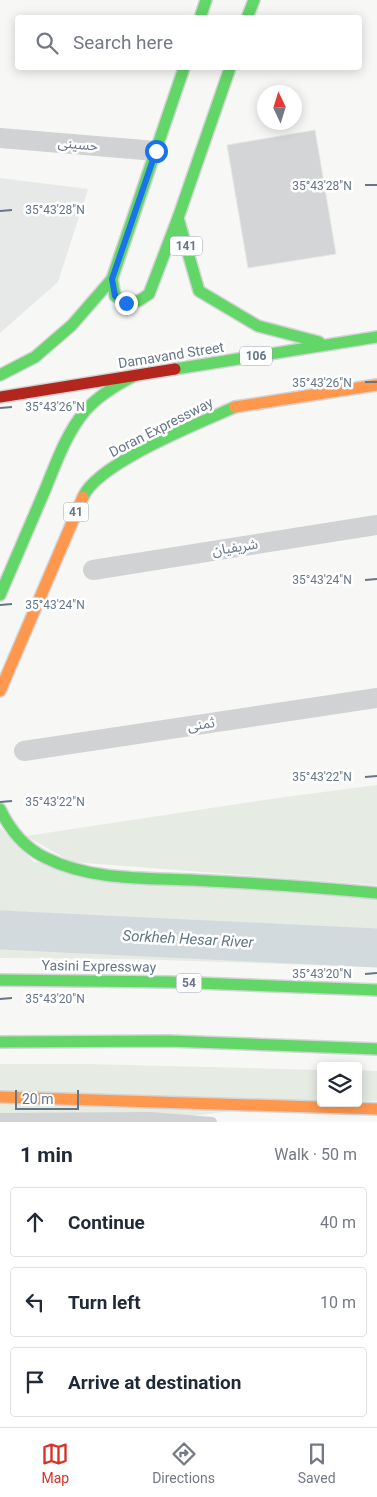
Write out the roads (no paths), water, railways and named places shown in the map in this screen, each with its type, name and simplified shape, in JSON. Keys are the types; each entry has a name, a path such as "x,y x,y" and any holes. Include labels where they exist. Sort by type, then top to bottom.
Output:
{"main road":[{"path":"201,15 206,0"},
{"path":"249,15 254,0"},
{"path":"0,375 35,357 72,325 112,279 183,70"},
{"name":"141","path":"229,70 178,218 199,291 258,326 328,344"},
{"path":"112,279 115,296 126,303 139,302 149,294 178,218"},
{"name":"Damavand Street","path":"0,396 377,337"},
{"path":"0,595 54,468 80,418 92,403 105,392 134,376"},
{"name":"Doran Expressway","path":"1,696 6,679 85,493 105,473 128,458 181,431 235,408 377,385"},
{"path":"0,809 16,836 30,849 51,861 74,869 120,876 377,893"},
{"name":"Yasini Expressway","path":"0,980 170,982 377,990"},
{"path":"0,1042 169,1041 377,1048"},
{"path":"0,1098 23,1097 377,1109"}],"street":[{"name":"حسینی","path":"0,138 156,151"},
{"name":"شریفیان","path":"93,570 377,525"},
{"name":"ثمنی","path":"24,751 377,698"}],"lane":[{"path":"0,1118 150,1117 212,1122"}],"waterway":[{"name":"Sorkheh Hesar River","path":"0,930 377,948"}]}
